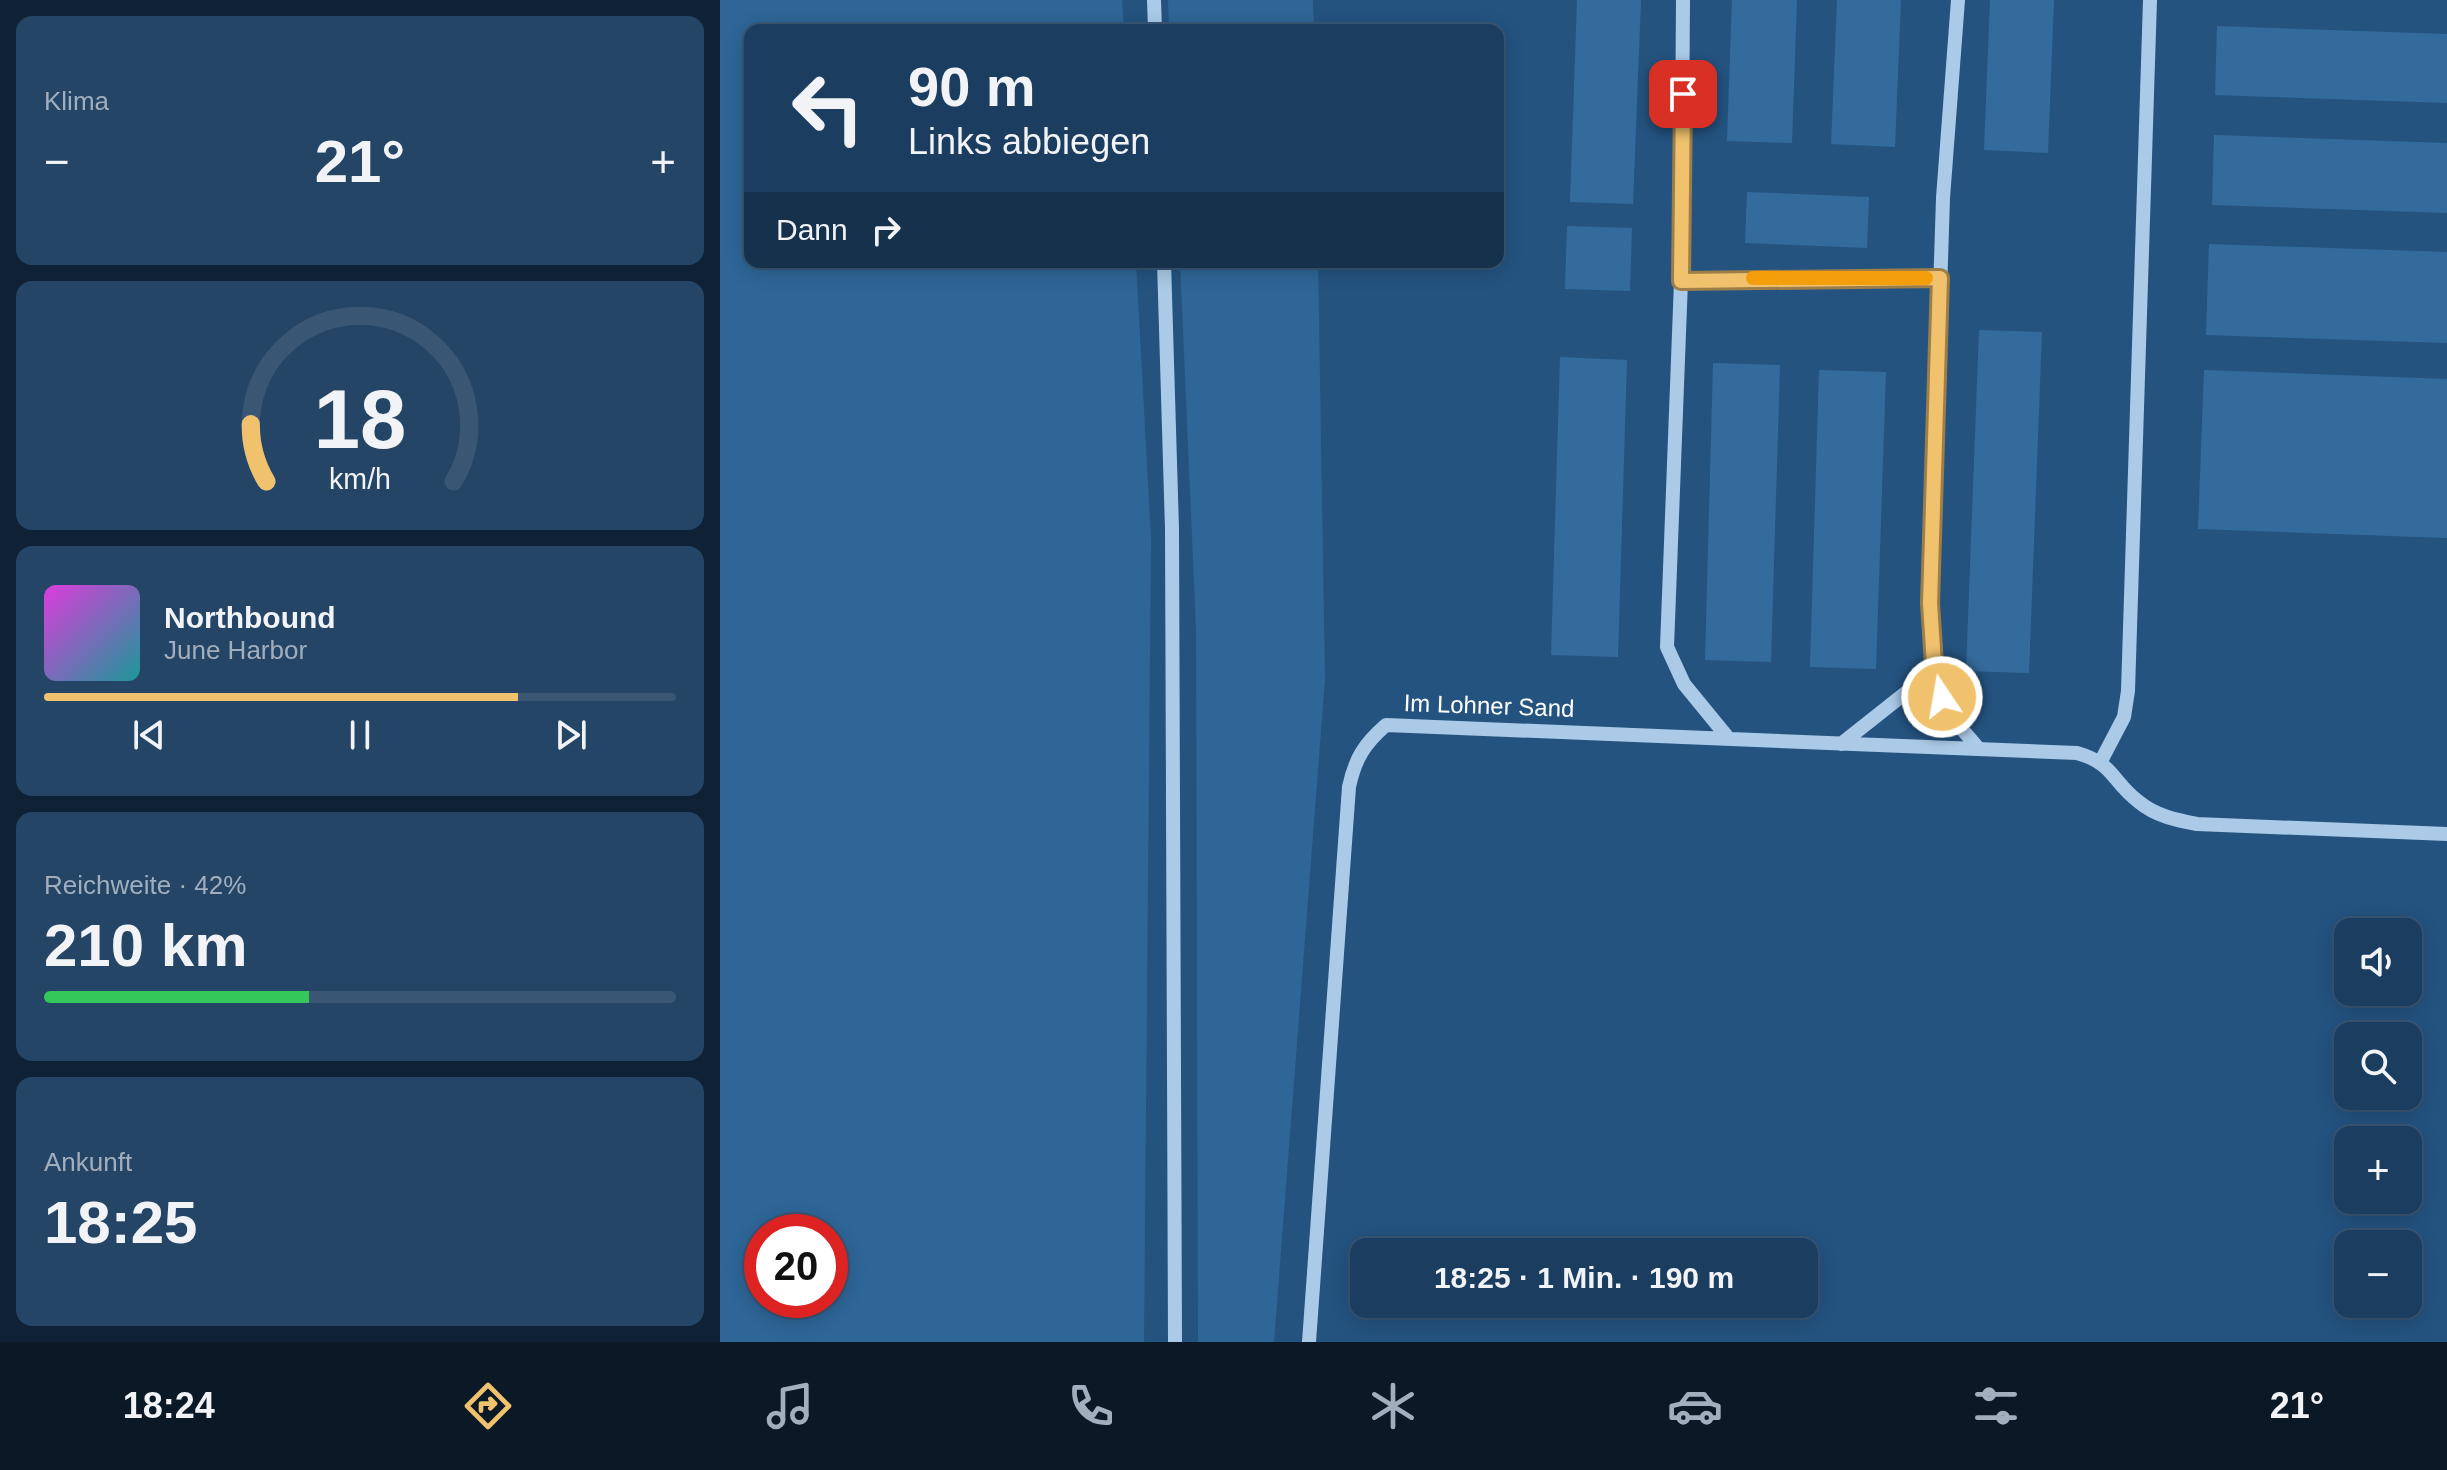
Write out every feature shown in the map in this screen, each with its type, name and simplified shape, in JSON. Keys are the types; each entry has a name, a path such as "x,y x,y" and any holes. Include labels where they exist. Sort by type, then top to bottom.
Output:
{"street":[{"path":"1154,0 1155,24"},
{"path":"1683,0 1681,281 1667,647 1684,684 1729,739"},
{"path":"1958,0 1943,198 1930,603 1935,680 1949,714 1979,749"},
{"path":"2150,0 2128,691 2124,717 2101,761 2137,801 2170,819 2197,824 2447,834"},
{"path":"1164,268 1173,545 1175,1342"},
{"path":"1681,281 1940,278"},
{"path":"1841,744 1913,687 1933,659"},
{"name":"Im Lohner Sand","path":"1309,1342 1349,787 1355,759 1368,740 1386,725 1415,723 2077,753 2101,761"}],"shaded area":[{"path":"720,0 1122,0 1124,24 744,24 744,268 1136,268 1151,537 1144,1342 720,1342"},
{"path":"1168,0 1313,0 1314,24 1169,24"},
{"path":"1180,268 1318,268 1325,679 1274,1342 1198,1342 1196,629"}],"building":[{"path":"1577,0 1641,0 1633,204 1570,202"},
{"path":"1732,0 1797,0 1792,143 1727,141"},
{"path":"1837,0 1901,0 1895,147 1831,144"},
{"path":"1990,0 2054,0 2048,153 1984,150"},
{"path":"2217,26 2447,34 2447,103 2215,95"},
{"path":"2214,135 2447,143 2447,213 2212,205"},
{"path":"1747,192 1869,197 1867,248 1745,243"},
{"path":"1567,226 1632,228 1630,291 1565,289"},
{"path":"2209,244 2447,252 2447,343 2206,335"},
{"path":"1979,330 2042,332 2029,673 1966,671"},
{"path":"1560,357 1627,360 1618,657 1551,655"},
{"path":"1713,363 1780,365 1771,662 1705,660"},
{"path":"1819,370 1886,372 1876,669 1810,667"},
{"path":"2204,370 2447,379 2447,538 2198,529"}],"slow traffic":[{"path":"1753,278 1926,278"}],"route":[{"path":"1683,94 1681,281 1711,278 1940,278 1930,603 1935,680 1942,697"}]}
